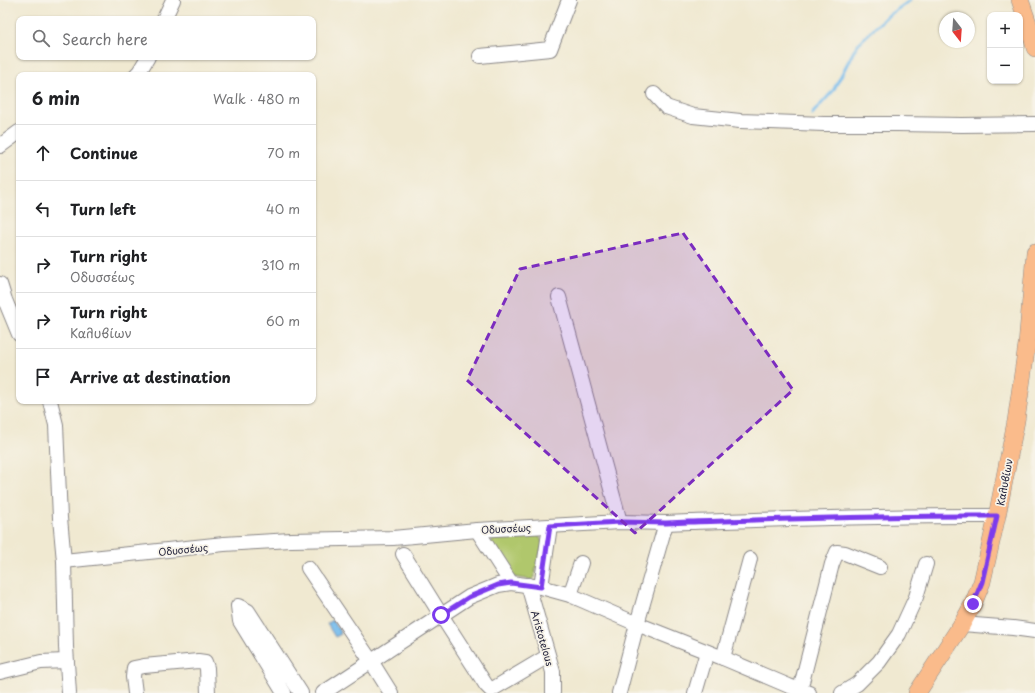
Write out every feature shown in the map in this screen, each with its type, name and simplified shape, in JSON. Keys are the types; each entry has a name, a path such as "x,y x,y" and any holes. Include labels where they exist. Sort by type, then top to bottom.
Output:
{"main road":[{"path":"1020,0 1035,48"},
{"name":"Καλυβίων","path":"917,693 962,624 973,604 982,582 997,516 1020,399 1033,308 1035,252"}],"street":[{"path":"165,16 173,0"},
{"path":"480,56 550,49 570,0"},
{"path":"139,72 146,60"},
{"path":"654,94 666,107 693,116 740,121 824,124 1035,124"},
{"path":"0,146 16,134"},
{"path":"0,284 16,327"},
{"path":"559,297 620,522"},
{"path":"51,404 56,425 60,518 64,561 66,661 69,693"},
{"name":"Οδυσσέως","path":"64,561 224,544 291,540 393,538 477,530 620,522 666,523 851,517 997,516"},
{"path":"619,693 666,523"},
{"path":"534,586 550,526"},
{"path":"477,530 511,583"},
{"path":"322,693 469,597 498,585 511,583 534,586 570,595 723,658 796,691 832,564 837,552 845,553 880,567"},
{"path":"403,554 486,685 491,690 548,656"},
{"path":"723,658 750,559"},
{"path":"570,595 581,563"},
{"path":"842,693 857,684 879,662 899,634 916,597 926,564"},
{"path":"308,568 391,693"},
{"name":"Aristotelous","path":"534,586 548,656 553,672 553,693"},
{"path":"284,693 240,621 238,606 248,612 301,693"},
{"path":"962,624 1035,630"},
{"path":"695,693 707,652"},
{"path":"0,672 41,662 66,661"},
{"path":"135,693 133,677 134,668 198,662 205,662 207,668 208,693"},
{"path":"909,693 927,678"}],"highlighted area":[{"path":"683,233 793,390 635,533 467,380 520,269"}],"green space":[{"path":"537,531 543,544 533,580 512,577 491,545 494,533"}],"water":[{"path":"333,620 341,634 335,637 327,624"}],"waterway":[{"path":"812,114 833,91 857,45 886,17 910,0"}],"route":[{"path":"441,615 469,597 498,585 511,583 541,587 550,526 620,522 666,523 843,517 997,516 982,582 973,604"}]}
